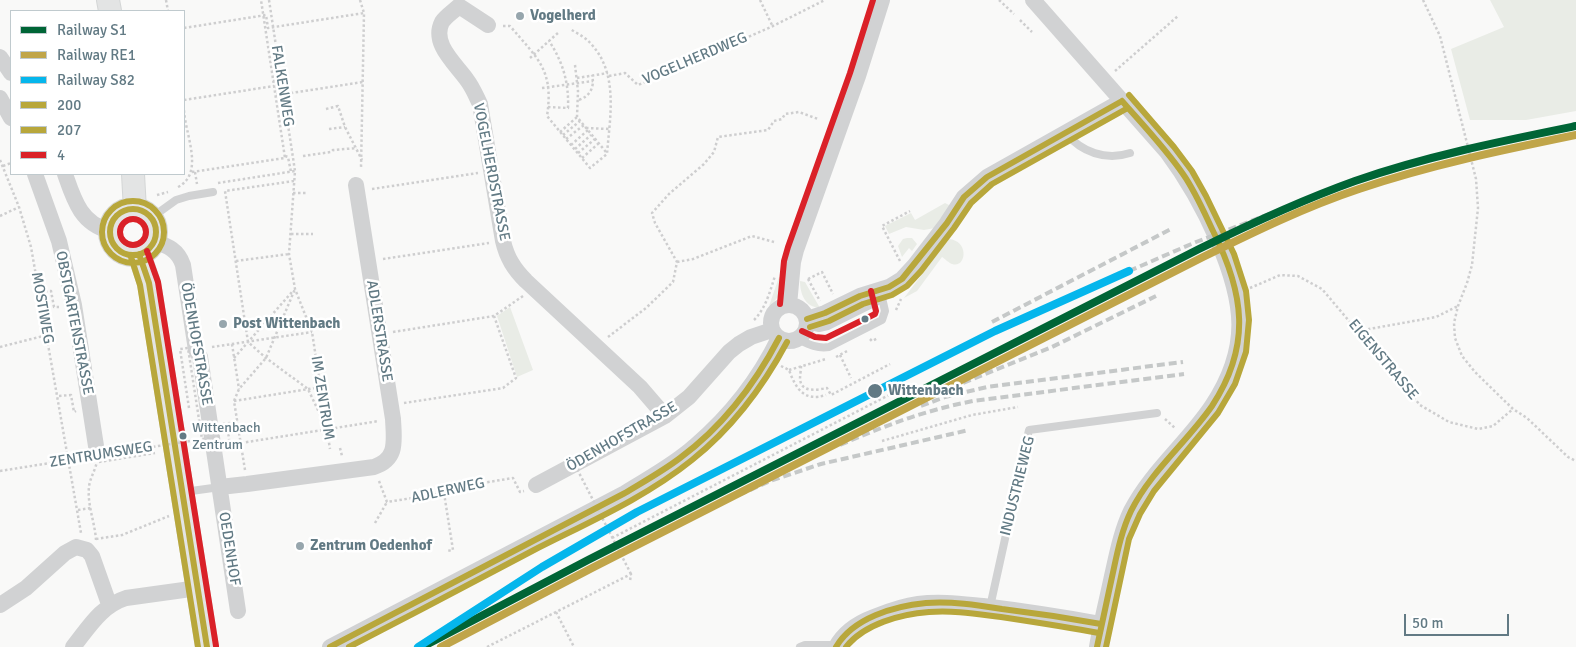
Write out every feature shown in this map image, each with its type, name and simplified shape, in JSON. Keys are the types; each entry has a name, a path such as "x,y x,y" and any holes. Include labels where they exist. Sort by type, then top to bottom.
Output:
{"main road":[{"path":"133,175 143,214 155,229 147,248 149,283 207,647"},
{"path":"143,214 129,210 118,215 110,231 112,241 119,250 128,255 147,248"}],"street":[{"path":"789,305 796,250 858,76 882,0"},
{"path":"1033,0 1167,152 1184,175 1209,220 1226,257 1237,293 1240,320 1237,350 1228,379 1212,407 1147,486 1132,510 1121,536 1097,647"},
{"name":"VOGELHERDSTRASSE","path":"488,25 459,6 443,20 440,28 440,38 443,48 474,91 480,104 507,257 515,270 640,387 665,416"},
{"path":"0,57 10,72"},
{"path":"0,98 10,116"},
{"path":"776,334 789,341 804,327 825,313 860,296 881,294 909,273 964,197 987,177 1122,101"},
{"name":"OBSTGARTENSTRASSE","path":"37,175 59,242 74,304 96,446"},
{"path":"65,175 71,192 84,216 92,224 110,231"},
{"name":"ADLERSTRASSE","path":"360,188 395,412 393,448 390,458 383,464 374,467"},
{"name":"ÖDENHOFSTRASSE","path":"147,248 172,248 181,258 196,350 200,357 220,487"},
{"path":"330,647 626,493 664,470 694,447 724,418 769,360 776,334 771,320 776,311 784,305 800,309 804,327"},
{"name":"ÖDENHOFSTRASSE","path":"536,485 665,416 689,397 729,352 739,344 752,337 776,334"},
{"path":"220,487 374,467"},
{"name":"OEDENHOF","path":"220,487 238,611"},
{"path":"0,605 26,588 65,553 76,547 85,547 109,604"},
{"path":"73,647 109,604 126,598 198,588"},
{"path":"836,646 845,634 866,620 900,607 940,602 1027,611 1101,624"}],"lane":[{"path":"1066,133 1072,142 1099,156 1115,156 1130,153"},
{"path":"143,214 176,200 212,192"},
{"path":"804,327 813,346 823,348 834,345 882,320 885,312 881,294"},
{"name":"INDUSTRIEWEG","path":"990,607 1029,430 1157,413"},
{"path":"182,492 220,487"},
{"path":"800,647 804,645 836,646"}],"path":[{"path":"261,0 285,155 288,157 291,172"},
{"name":"FALKENWEG","path":"269,0 295,171"},
{"path":"360,0 364,13 361,168"},
{"path":"760,0 772,26"},
{"name":"VOGELHERDWEG","path":"576,78 626,73 638,85 772,26 825,0"},
{"path":"999,0 1014,14"},
{"path":"1423,0 1440,36 1476,179 1478,208 1472,265 1454,323 1455,338 1462,356 1475,372 1513,409 1527,418 1568,457 1576,461"},
{"path":"185,28 266,15 268,28 273,28 364,13"},
{"path":"1110,75 1178,16"},
{"path":"1020,20 1032,32"},
{"path":"488,25 510,26 534,54 545,72 549,87 547,116 590,168 607,154 612,96 608,74 595,50 586,39 570,29"},
{"path":"530,58 559,32"},
{"path":"548,107 568,108 567,84 561,63 549,41"},
{"path":"574,65 579,100 579,119 607,154"},
{"path":"579,100 588,95 592,88 592,75"},
{"path":"273,81 276,81 278,95 364,82"},
{"path":"542,88 593,81"},
{"path":"185,100 274,86"},
{"path":"326,108 338,106 345,127 362,161"},
{"path":"596,346 646,308 673,282 677,262 655,223 652,213 669,194 704,164 714,152 718,137 768,130 774,121 782,120 785,114 799,112 818,119"},
{"path":"185,116 193,172 198,186"},
{"path":"562,133 579,119"},
{"path":"329,129 345,127"},
{"path":"566,139 586,128 609,129"},
{"path":"571,145 586,128"},
{"path":"575,149 592,135"},
{"path":"578,153 595,139"},
{"path":"582,158 599,144"},
{"path":"304,156 331,152 333,150 357,148"},
{"path":"176,188 183,185 193,172 285,158 285,155"},
{"name":"MOSTIWEG","path":"0,160 32,247 85,547"},
{"path":"3,166 10,163"},
{"path":"215,184 295,171"},
{"name":"IM ZENTRUM","path":"295,171 289,254 295,289 312,332 330,449"},
{"path":"360,188 492,171"},
{"path":"294,181 225,191 248,342 308,390 327,429"},
{"path":"157,195 169,192"},
{"path":"294,193 306,192"},
{"path":"0,216 19,208"},
{"path":"900,262 882,226 910,212"},
{"path":"291,234 313,234"},
{"path":"677,262 693,259 752,236 774,242"},
{"path":"376,261 503,241"},
{"path":"236,262 289,254"},
{"path":"808,279 822,272 835,298"},
{"name":"EIGENSTRASSE","path":"1237,293 1280,275 1298,276 1322,289 1420,405 1449,422 1478,429 1493,426 1513,409"},
{"path":"804,276 808,279 822,305"},
{"path":"247,484 234,401 239,389 266,358 295,289"},
{"path":"234,358 295,289"},
{"path":"387,333 494,316 534,289"},
{"path":"40,292 51,291"},
{"path":"1357,331 1436,317 1458,306"},
{"path":"241,443 327,429 503,388 516,378 494,316"},
{"path":"196,350 312,332"},
{"path":"0,347 47,335"},
{"path":"870,339 872,341 878,338"},
{"path":"232,344 239,389"},
{"path":"189,408 180,348 188,348 202,439"},
{"path":"840,355 851,378"},
{"path":"801,366 800,379 802,385 807,389 814,390 827,388 831,395 890,364"},
{"path":"780,366 789,370 797,387 807,396 818,398 826,395"},
{"path":"234,401 321,387"},
{"path":"612,538 889,395"},
{"path":"882,441 972,415 1018,407"},
{"path":"1157,413 1187,437"},
{"path":"227,424 228,431"},
{"name":"ZENTRUMSWEG","path":"0,470 222,436"},
{"path":"96,446 98,462 90,478 88,490 96,539"},
{"path":"98,462 155,453"},
{"path":"575,465 631,574 630,581"},
{"path":"374,467 386,502 375,522"},
{"name":"ADLERWEG","path":"386,502 444,493 458,487 514,478 520,492 536,485"},
{"path":"444,493 453,550 447,552"},
{"path":"77,510 91,508"},
{"path":"85,547 96,539 122,535 170,516"},
{"path":"85,547 96,539"},
{"path":"486,647 631,574"},
{"path":"556,612 574,647"}],"shaded area":[{"path":"1490,0 1576,0 1576,111 1526,120 1470,120 1451,49 1504,27"},
{"path":"945,203 951,206 935,228 924,230 906,227 889,234 885,226 911,213 915,220"},
{"path":"912,238 917,244 912,251 909,248 902,257 898,246 903,239"},
{"path":"949,239 960,244 964,254 963,259 957,264 952,264 942,257 917,291 904,298"},
{"path":"779,277 784,278 783,287 778,297 769,306"},
{"path":"800,281 805,282 820,308 811,305 804,299"},
{"path":"510,307 533,370 517,377 497,316"}],"railway":[{"path":"1129,271 1196,242 1356,181"},
{"path":"992,322 1171,229"},
{"path":"941,392 1052,347 1156,296"},
{"path":"921,406 945,397 987,387 1183,362"},
{"path":"840,445 905,419 973,401 1184,374"},
{"path":"739,495 770,481 821,464 969,430"}],"rail line":[{"name":"S1","path":"422,647 588,560 1199,249 1257,222 1315,196 1382,172 1465,150 1576,126"},
{"name":"RE1","path":"441,647 592,568 1203,257 1280,220 1339,196 1386,180 1494,152 1576,135"},
{"name":"S82","path":"418,647 542,567 637,512 995,331 1129,271"}],"transit line":[{"name":"4","path":"780,304 784,261 788,247 850,73 873,0"},
{"name":"207","path":"1106,647 1129,539 1140,514 1154,491 1218,413 1235,384 1246,352 1249,320 1246,291 1234,254 1206,196 1192,171 1174,147 1129,95"},
{"name":"200","path":"807,319 825,313 860,296 889,287 902,279 947,223 964,197 987,177 1122,101"},
{"name":"200","path":"1097,647 1122,535 1131,511 1139,496 1159,470 1212,406 1225,384 1238,340 1239,319 1232,276 1195,194 1169,155 1122,101"},
{"name":"207","path":"810,327 829,321 863,304 892,295 907,286 921,271 971,203 992,184 1126,109"},
{"name":"207","path":"127,201 139,201 155,210 162,220 164,232 162,244 155,254 139,263 127,263 116,258 107,249 102,238 102,226 107,215 116,206 127,201"},
{"name":"200","path":"133,209 146,213 152,219 156,232 152,245 146,251 133,255 120,251 114,245 110,232 114,219 120,213 133,209"},
{"name":"4","path":"133,219 142,223 146,232 142,241 133,245 124,241 120,232 124,223 133,219"},
{"name":"4","path":"147,251 158,282 216,646"},
{"name":"200","path":"139,254 149,283 207,647"},
{"name":"207","path":"131,257 140,285 198,647"},
{"name":"4","path":"802,331 815,337 826,338 875,314 871,291"},
{"name":"200","path":"330,647 625,493 673,463 710,433 736,404 759,372 779,338"},
{"name":"207","path":"349,647 615,509 674,474 707,448 746,406 768,375 787,342"},
{"name":"200","path":"836,647 853,628 875,615 901,607 926,603 974,605 1101,624"},
{"name":"207","path":"846,647 873,626 895,618 929,612 983,615 1099,633"}],"place":[{"name":"Vogelherd","path":"520,16"},
{"name":"Post Wittenbach","path":"223,324"},
{"name":"Wittenbach","path":"875,391"},
{"name":"Wittenbach Zentrum","path":"183,436"},
{"name":"Zentrum Oedenhof","path":"300,546"}]}
